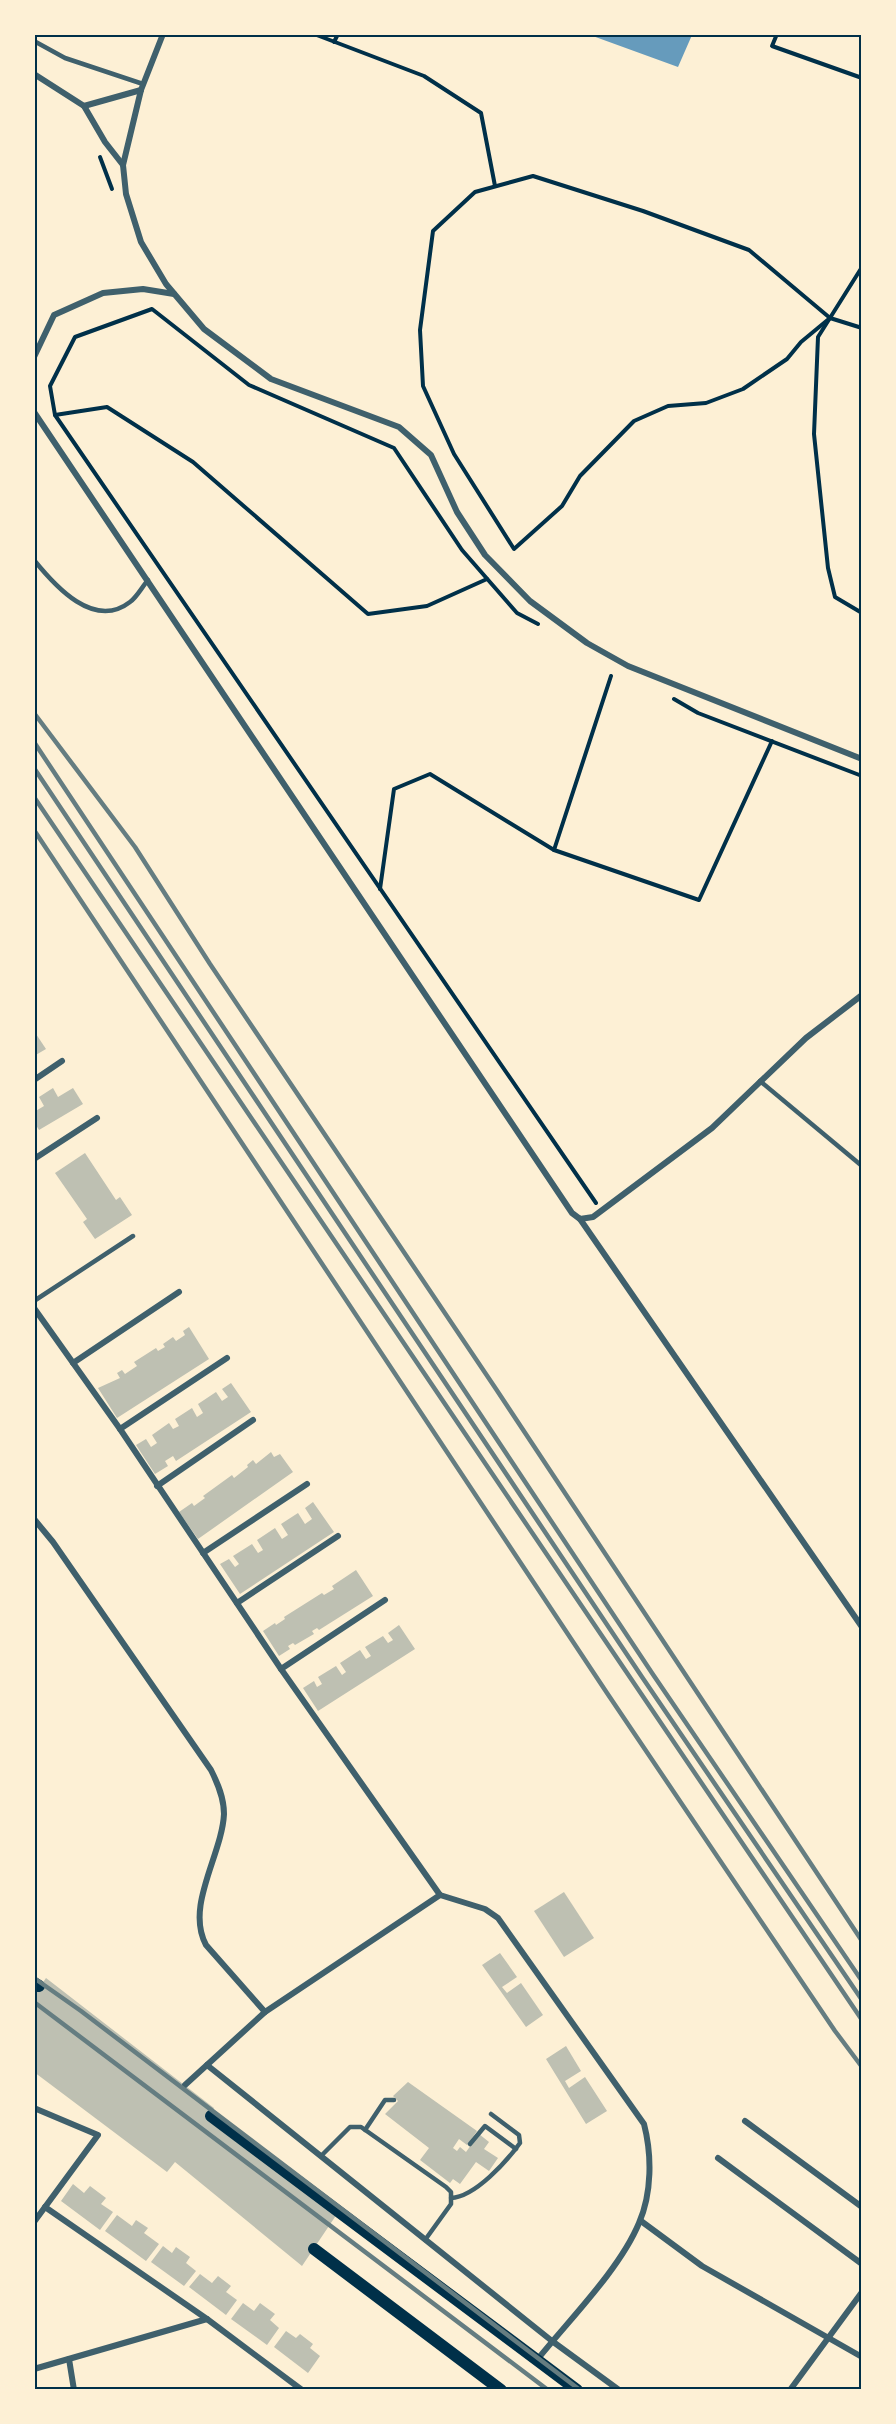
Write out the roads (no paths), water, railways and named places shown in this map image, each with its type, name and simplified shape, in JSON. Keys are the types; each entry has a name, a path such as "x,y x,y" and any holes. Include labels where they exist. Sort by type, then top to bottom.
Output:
{"main road":[{"path":"211,2116 577,2390"},
{"path":"314,2249 501,2390"}],"street":[{"path":"163,34 142,87 123,165 126,194 141,242 174,294 204,329 271,379 399,427 431,455 457,512 485,555 531,601 587,643 628,666 861,759"},
{"path":"34,74 84,106 105,142 123,165"},
{"path":"84,106 142,87"},
{"path":"34,357 54,315 103,293 143,290 174,294"},
{"path":"34,412 572,1213 580,1219 861,1627"},
{"path":"580,1219 593,1217 712,1128 806,1038 861,994"},
{"path":"34,1080 62,1061"},
{"path":"34,1159 97,1118"},
{"path":"73,1363 179,1292"},
{"path":"34,1308 120,1429 282,1669 440,1895 485,1909 498,1918 644,2124 650,2148 649,2181 640,2221 629,2246 537,2360"},
{"path":"120,1429 227,1358"},
{"path":"157,1486 253,1420"},
{"path":"203,1553 307,1484"},
{"path":"34,1519 53,1542 211,1770 219,1786 224,1816 200,1911 200,1934 206,1945 265,2012"},
{"path":"237,1603 338,1536"},
{"path":"282,1669 385,1600"},
{"path":"185,2085 265,2012 440,1895"},
{"path":"207,2065 552,2342 619,2390"},
{"path":"34,2108 98,2135 34,2222"},
{"path":"745,2121 861,2207"},
{"path":"718,2158 861,2264"},
{"path":"45,2207 207,2319 302,2390"},
{"path":"640,2221 702,2266 861,2357"},
{"path":"790,2390 861,2292"},
{"path":"34,2369 207,2319"},
{"path":"69,2359 74,2390"}],"lane":[{"path":"34,40 65,58 142,87"},
{"path":"34,560 54,584 88,608 106,611 120,609 132,601 148,580"},
{"path":"760,1081 861,1166"},
{"path":"34,1301 134,1236"},
{"path":"365,2130 385,2100 394,2100"},
{"path":"452,2198 461,2198 476,2188 520,2143 519,2135 491,2114"},
{"path":"321,2156 350,2127 355,2126 365,2130 446,2187 451,2192 451,2204 425,2240"},
{"path":"470,2144 485,2126 516,2149"}],"water":[{"path":"692,34 678,67 590,35"}],"railway":[{"path":"34,713 135,847 210,964 496,1389 862,1941"},
{"path":"34,742 652,1673 862,1981"},
{"path":"34,768 642,1677 862,2000"},
{"path":"34,797 862,2020"},
{"path":"34,830 607,1693 835,2031 862,2067"},
{"path":"34,1978 81,2011 580,2390"},
{"path":"34,2002 548,2390"}]}
